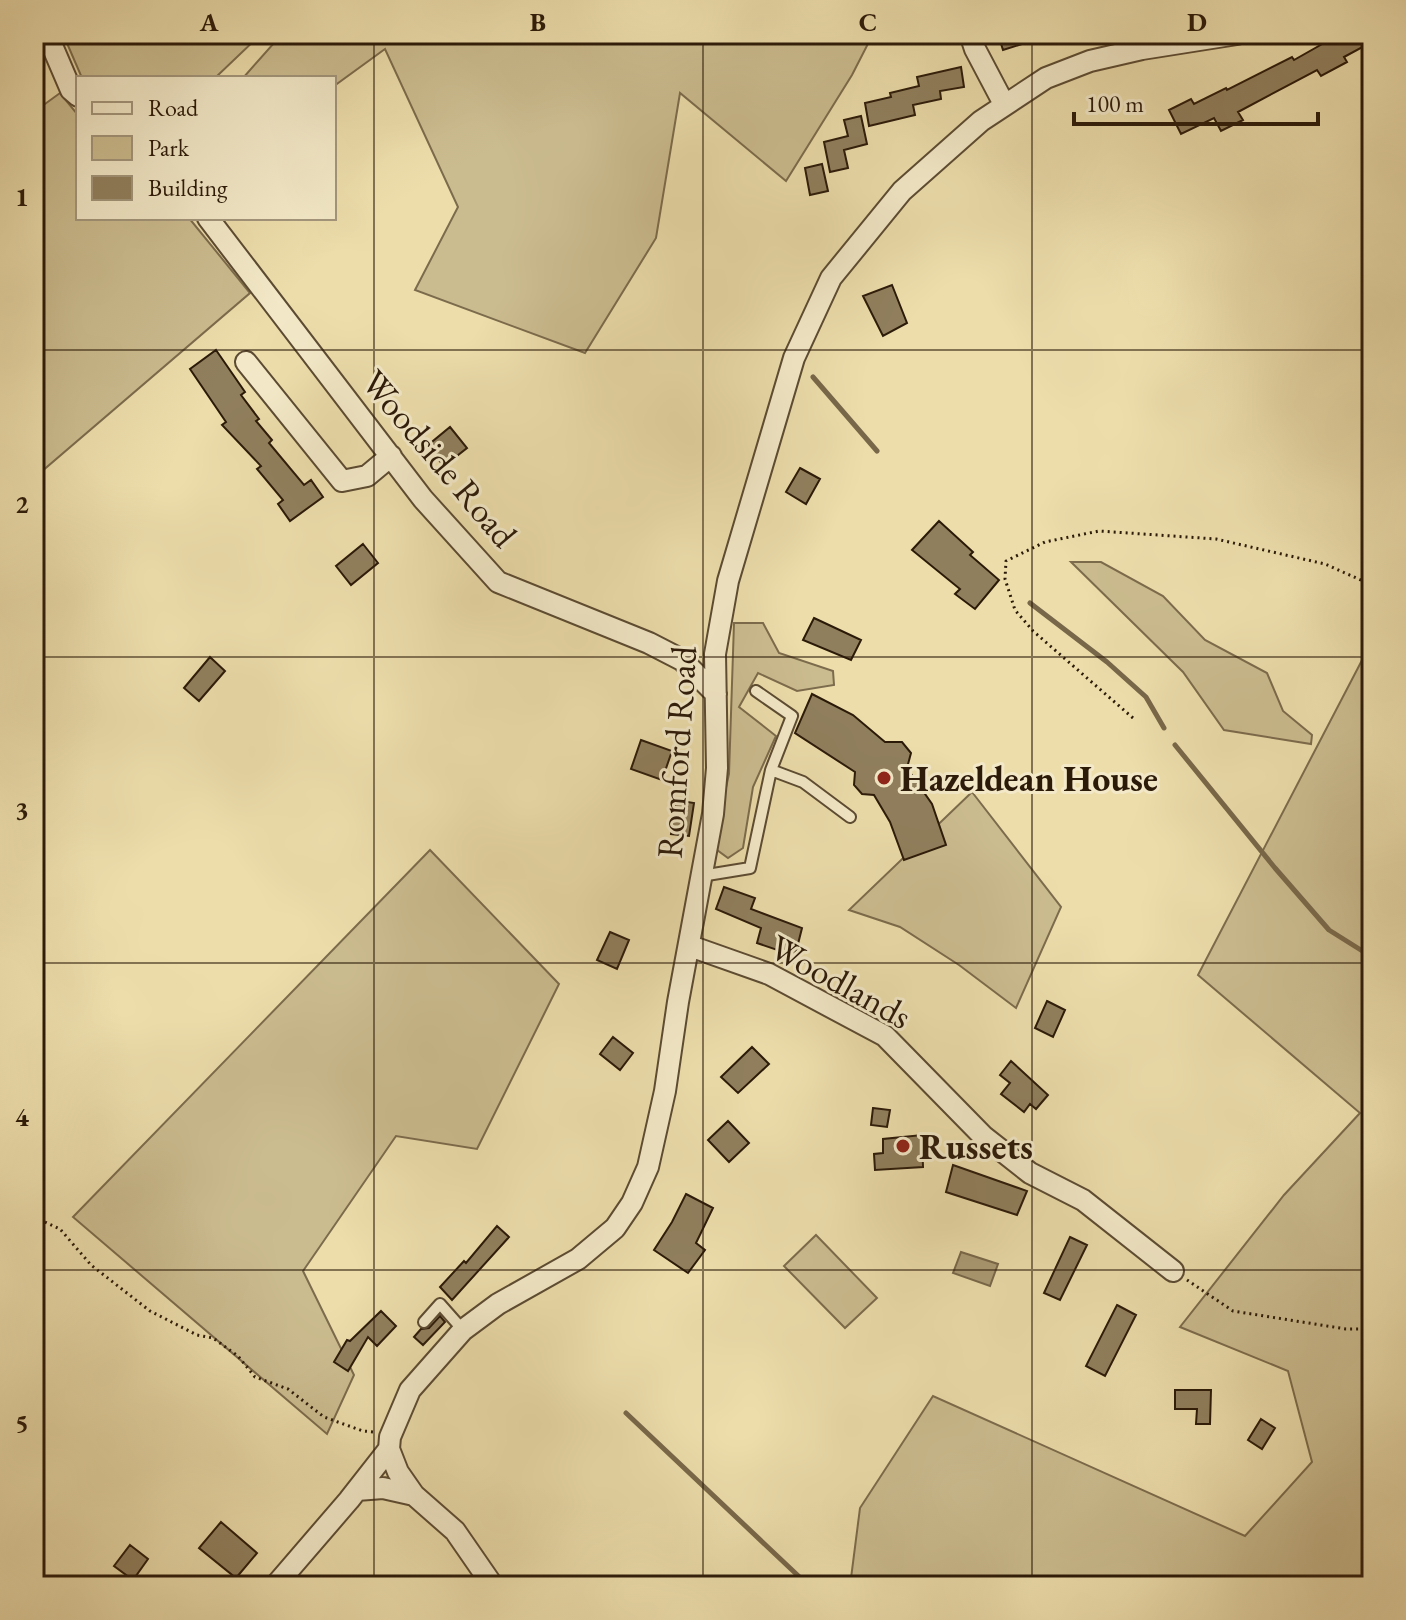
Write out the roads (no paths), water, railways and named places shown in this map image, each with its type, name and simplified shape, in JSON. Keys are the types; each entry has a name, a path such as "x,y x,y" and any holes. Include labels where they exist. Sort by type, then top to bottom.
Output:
{"street":[{"path":"47,34 71,90 76,94"},
{"path":"970,34 1004,104"},
{"name":"Romford Road","path":"275,1586 357,1490 389,1443 410,1390 463,1330 510,1296 578,1259 615,1228 632,1203 648,1167 713,814 716,783 715,654 728,581 794,358 831,278 902,191 981,121 1046,78 1090,61 1142,49 1237,34"},
{"name":"Woodside Road","path":"210,220 423,499 498,582 660,648 682,660 716,694"},
{"path":"246,362 342,481 367,476 391,456"},
{"name":"Woodlands","path":"690,946 769,974 885,1036 1006,1155 1030,1173 1083,1200 1173,1271"},
{"path":"389,1443 398,1472 414,1495 455,1531 493,1586"},
{"path":"357,1490 383,1488 414,1495"}],"lane":[{"path":"701,876 750,868 771,770 792,716 756,691"},
{"path":"771,770 803,782 850,817"},
{"path":"424,1322 440,1304 463,1330"}],"waterway":[{"path":"813,377 877,451"},
{"path":"1030,603 1107,662 1146,697 1164,728"},
{"path":"1175,745 1329,930 1372,957"},
{"path":"626,1413 809,1586"}],"place":[{"name":"Hazeldean House","path":"884,778"},
{"name":"Russets","path":"903,1146"}]}
